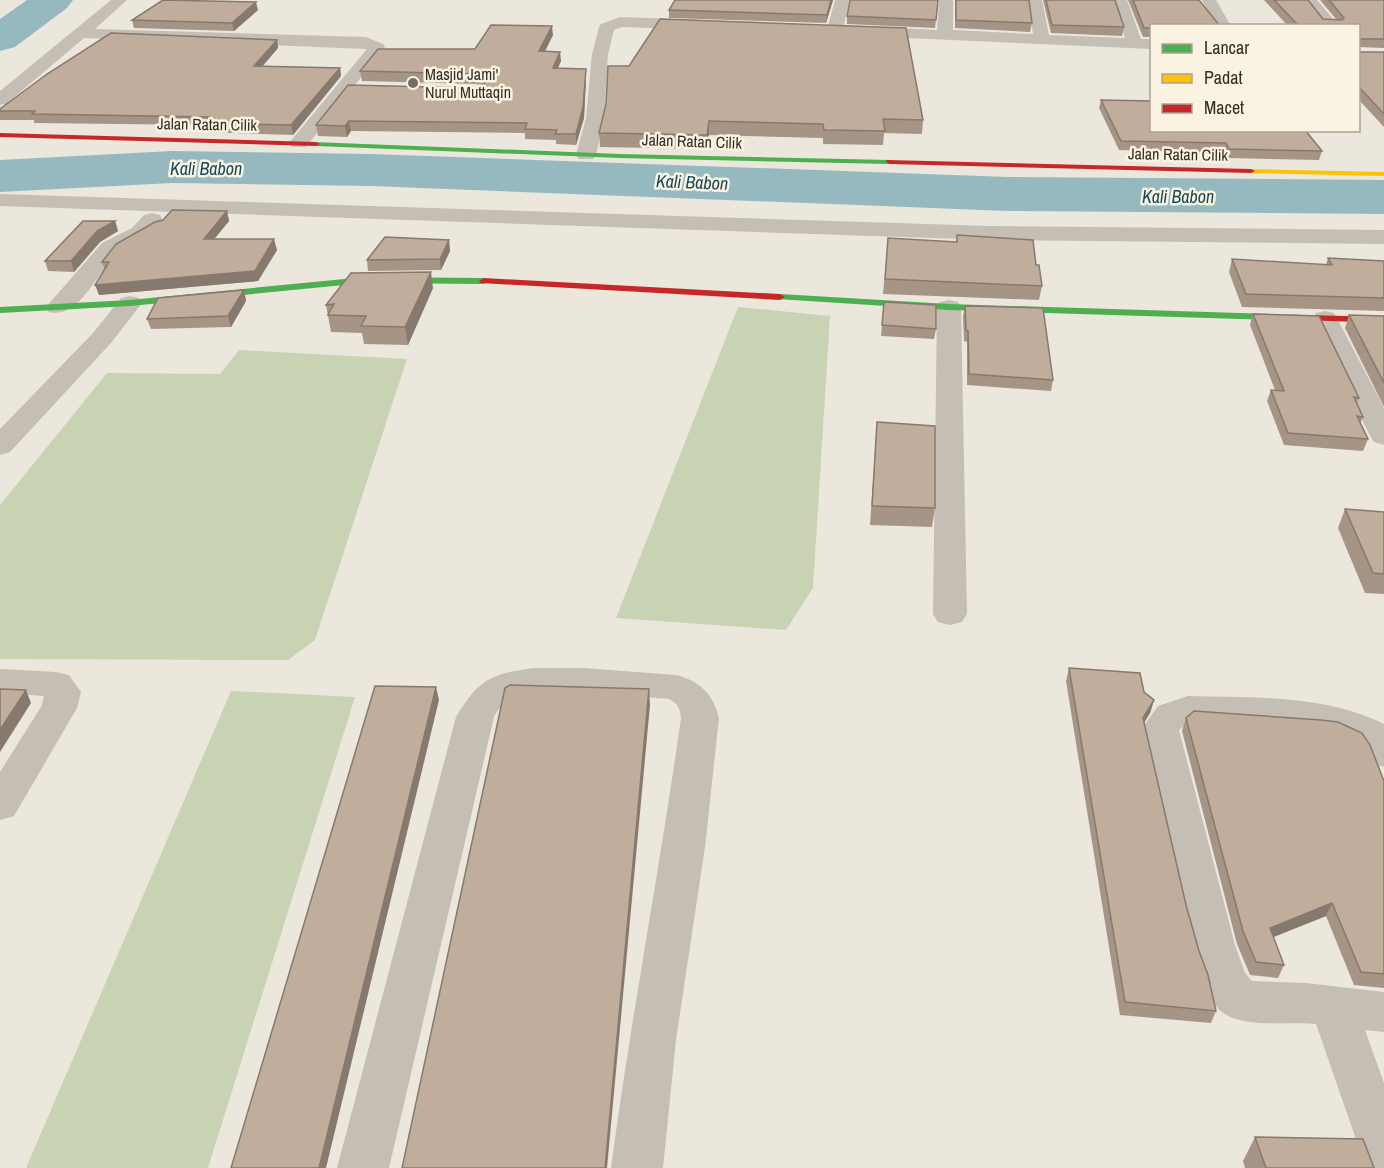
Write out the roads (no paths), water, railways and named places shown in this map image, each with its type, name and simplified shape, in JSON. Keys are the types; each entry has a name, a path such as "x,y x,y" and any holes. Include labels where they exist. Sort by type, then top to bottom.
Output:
{"street":[{"path":"0,100 120,0"},
{"path":"842,0 830,30 1150,44"},
{"path":"945,35 946,0"},
{"path":"1035,0 1042,39"},
{"path":"1120,0 1135,44"},
{"path":"1209,0 1222,24"},
{"path":"1309,0 1328,24"},
{"path":"586,155 596,118 600,54 607,27 620,22 724,25"},
{"path":"81,33 366,42 377,47 299,142"},
{"path":"344,88 366,89"},
{"name":"Jalan Ratan Cilik","path":"0,135 299,142 586,155 1212,172 1384,174"},
{"path":"0,200 990,233 1384,237"},
{"path":"58,307 81,284 110,248 140,233 162,207"},
{"path":"0,310 130,303 364,280 453,279 949,307 1384,320"},
{"path":"0,446 102,338 130,303"},
{"path":"949,307 950,614"},
{"path":"1324,318 1384,436"},
{"path":"363,1168 475,717 486,698 501,688 522,682 545,680 676,687 691,694 697,704 700,718 684,847 652,1040 638,1168"},
{"path":"0,681 56,684 63,692 59,708 0,805"},
{"path":"1384,753 1373,736 1364,730 1347,723 1311,717 1188,709 1166,718 1160,730 1213,945 1226,984 1239,999 1384,1012"},
{"path":"1332,1006 1384,1152"}],"waterway":[{"name":"Kali Babon","path":"0,38 53,0"},
{"name":"Kali Babon","path":"0,176 172,167 371,170 1008,194 1384,197"}],"place":[{"name":"Masjid Jami' Nurul Muttaqin","path":"413,83"}]}
